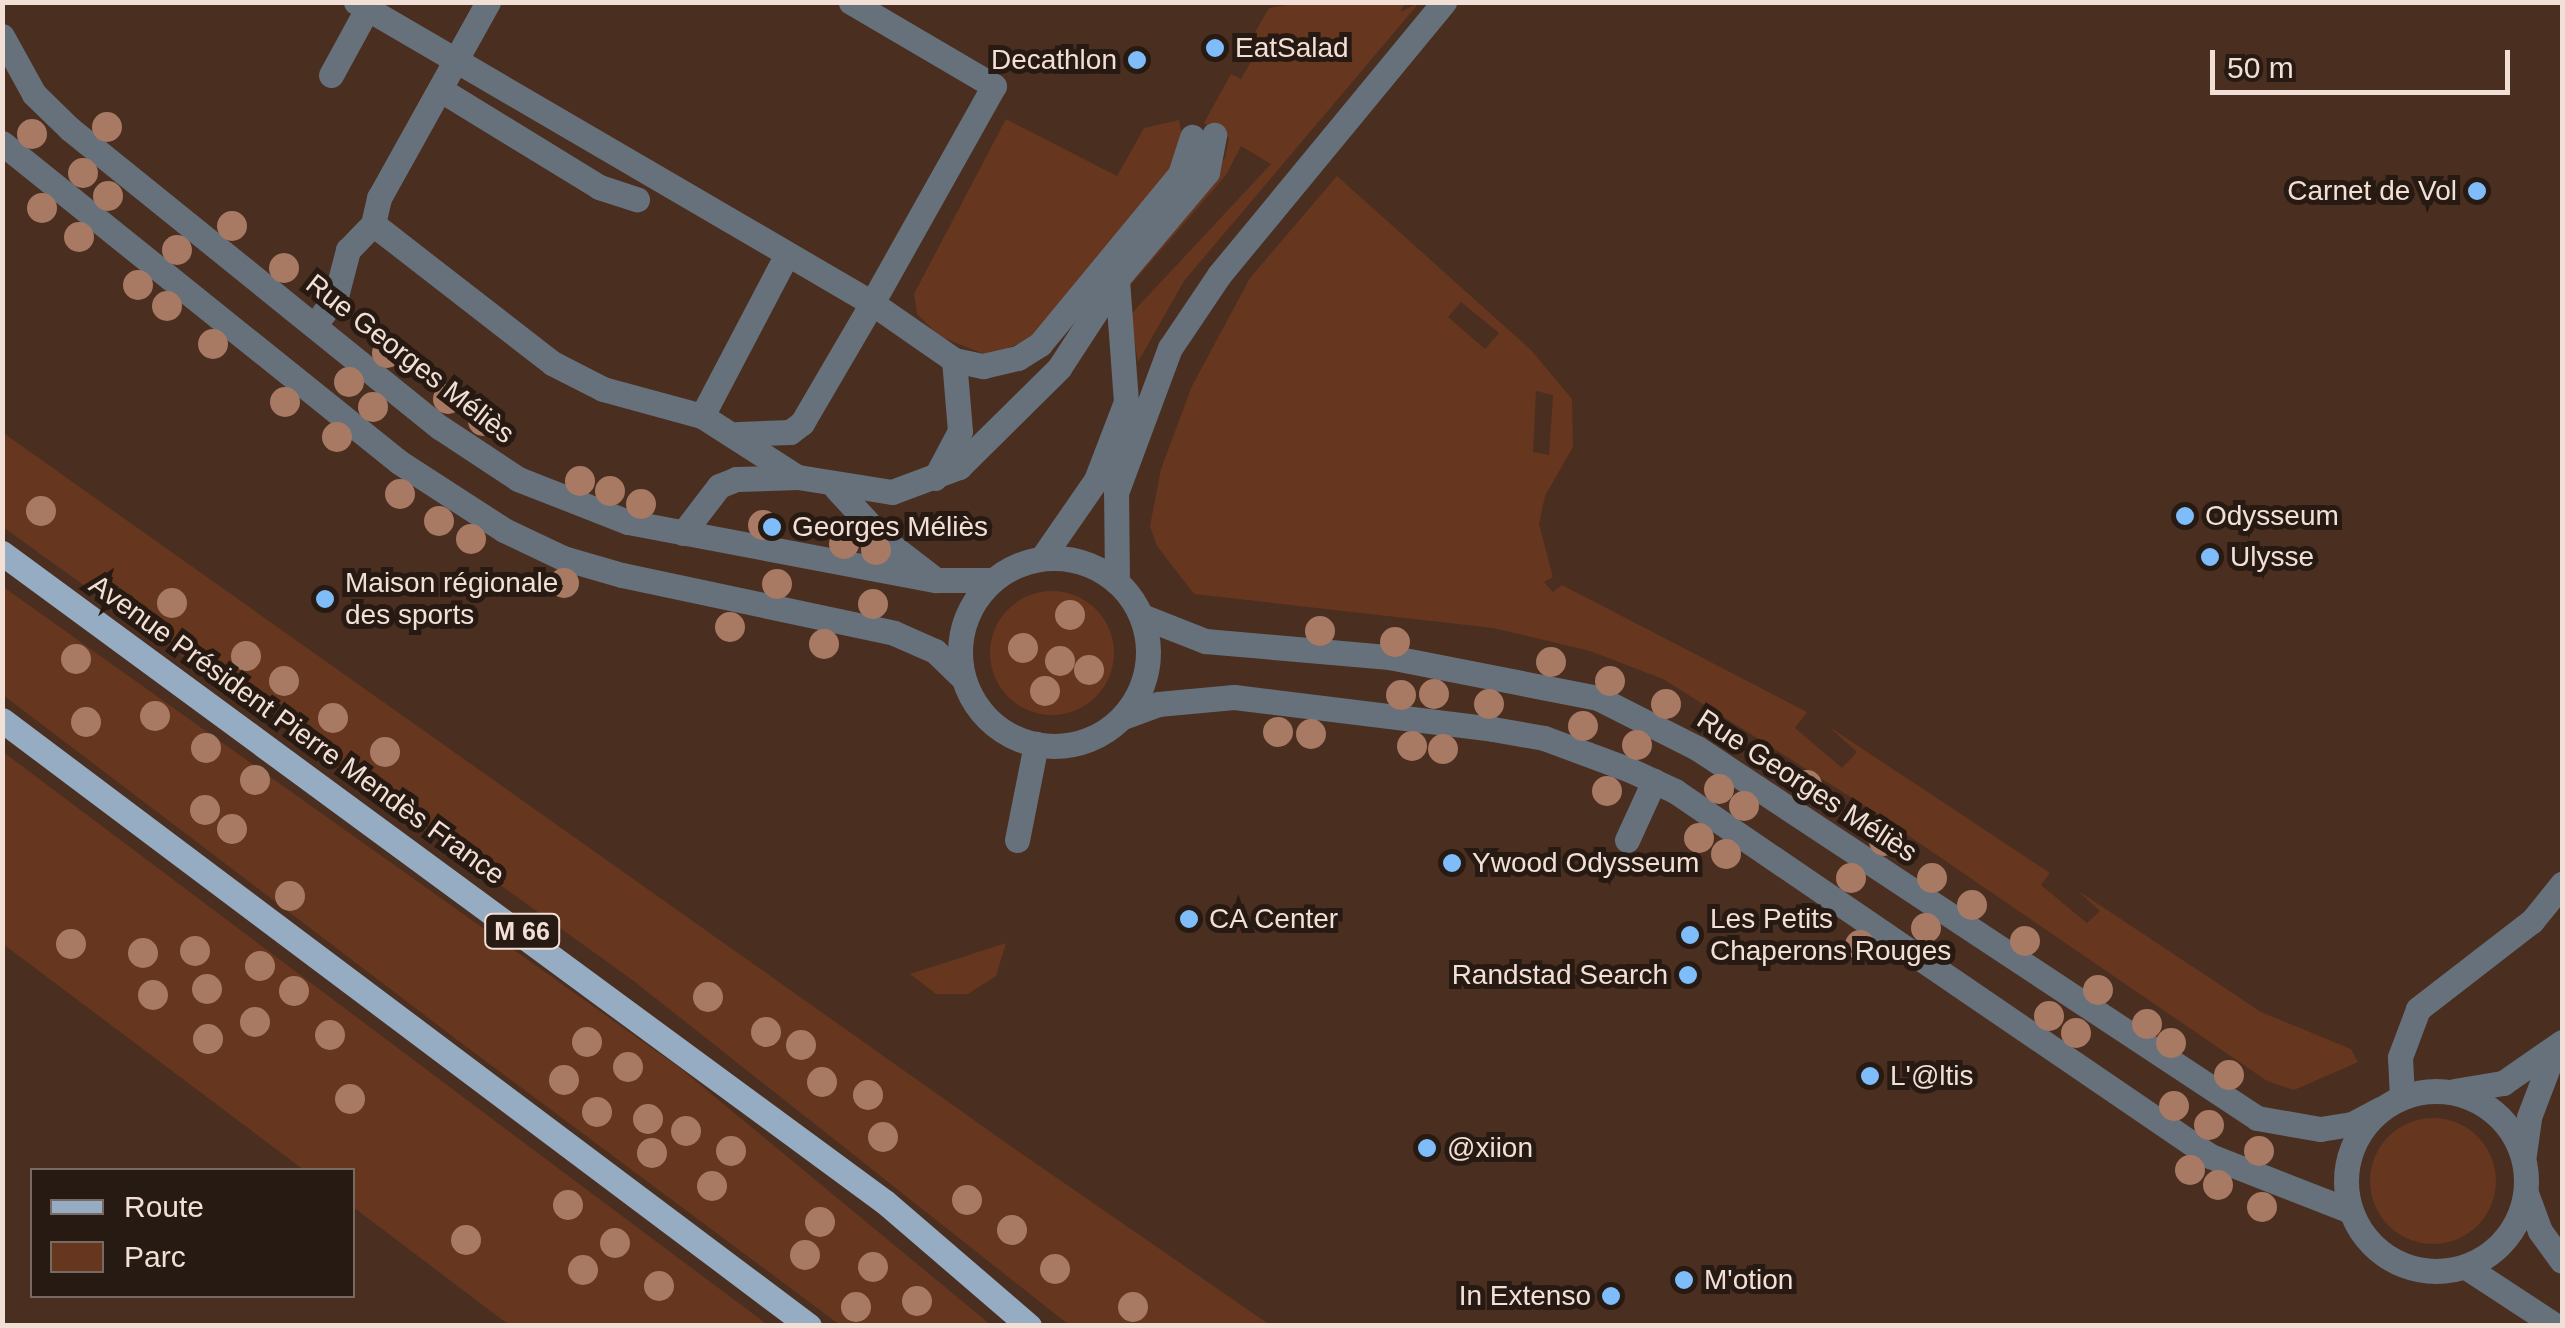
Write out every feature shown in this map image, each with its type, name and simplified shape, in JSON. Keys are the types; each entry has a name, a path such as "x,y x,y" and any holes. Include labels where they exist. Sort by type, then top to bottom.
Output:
{"main road":[{"name":"Avenue Président Pierre Mendès France","path":"2,553 885,1202 1029,1326"},
{"path":"2,720 809,1326"}],"street":[{"path":"315,324 336,296 348,250 373,224 379,198 488,2"},
{"path":"738,434 790,432 802,423 994,86 851,2"},
{"path":"1116,582 1116,493 1170,348 1219,275 1444,2"},
{"path":"331,75 362,6 872,303 954,360 983,366 1018,358 1040,344 1180,174 1203,136 1207,172 1116,279 1058,368 960,467 934,480 892,492 836,488 798,478 736,479 720,486 683,533"},
{"name":"Rue Georges Méliès","path":"2,36 34,94 70,129 441,428 518,478 628,522 936,580 992,580"},
{"path":"441,90 599,187 637,199"},
{"path":"2,143 399,462 504,530 564,558 622,575 894,633 935,651 962,677 980,712 1012,738 1036,744 1090,740 1123,717 1171,702 1234,697 1544,738 1654,781 2210,1156 2350,1211"},
{"path":"373,224 552,362 602,389 702,416 738,434 798,478"},
{"path":"702,416 788,254"},
{"path":"962,677 959,641 970,608 992,580 1042,558 1096,480 1126,402 1116,279"},
{"path":"934,480 960,431 954,360"},
{"path":"836,488 884,540 936,580"},
{"path":"1042,558 1094,566 1116,582 1144,617 1148,657 1141,690 1123,717"},
{"name":"Rue Georges Méliès","path":"1144,617 1205,640 1389,658 1598,698 1696,748 2256,1118 2320,1129 2391,1103"},
{"path":"1016,840 1036,744"},
{"path":"1627,840 1654,781"},
{"path":"2526,1193 2510,1235 2466,1267 2419,1270 2398,1263 2368,1241 2350,1211 2346,1171 2351,1149 2391,1103 2400,1057 2418,1009 2532,921 2562,884"},
{"path":"2391,1103 2503,1083 2559,1045"},
{"path":"2559,1045 2529,1117 2524,1159 2526,1193 2540,1232 2562,1261"},
{"path":"2449,1091 2493,1110 2524,1159"},
{"path":"2466,1267 2556,1326"}],"green space":[{"path":"1306,2 1406,3 1400,12 1419,3 1184,281 1138,362 1130,315 1271,164 1241,146 1226,175 1129,287 1128,280 1225,158 1229,138 1204,123 1231,74 1241,79 1256,53 1247,46 1269,8"},
{"path":"1006,119 1117,176 1144,128 1179,120 1182,137 1175,163 1032,338 989,356 939,336 917,314 914,294"},
{"path":"1337,176 1531,350 1572,399 1573,447 1545,496 1539,524 1553,577 1544,582 1553,592 1562,585 1807,712 1795,728 1842,768 1857,752 1828,726 2050,873 2041,885 2087,923 2100,911 2077,890 2261,1012 2351,1049 2358,1062 2294,1090 2267,1081 1868,808 1663,679 1590,651 1493,628 1194,594 1157,546 1150,526 1161,469 1192,386 1250,278","holes":["1461,302 1499,333 1485,349 1448,317","1536,391 1553,395 1549,455 1533,452"]},
{"path":"2,432 1012,1147 1270,1325 1069,1325 635,982 3,527"},
{"path":"2,586 680,1068 991,1325 840,1325 464,1045 3,695"},
{"path":"1052,591 1076,596 1096,609 1109,629 1114,653 1109,677 1096,697 1076,710 1052,715 1028,710 1008,697 995,677 990,653 995,629 1008,609 1028,596"},
{"path":"2,751 768,1325 509,1325 355,1209 355,1168 301,1168 3,944"},
{"path":"1006,943 996,976 968,994 936,994 910,974"},
{"path":"2433,1118 2457,1123 2477,1137 2491,1157 2496,1181 2491,1205 2477,1225 2457,1239 2433,1244 2409,1239 2389,1225 2375,1205 2370,1181 2375,1157 2389,1137 2409,1123"}],"place":[{"name":"EatSalad","path":"1215,48"},
{"name":"Decathlon","path":"1137,60"},
{"name":"Carnet de Vol","path":"2477,191"},
{"name":"Odysseum","path":"2185,516"},
{"name":"Georges Méliès","path":"772,527"},
{"name":"Ulysse","path":"2210,557"},
{"name":"Maison régionale des sports","path":"325,599"},
{"name":"Ywood Odysseum","path":"1452,863"},
{"name":"CA Center","path":"1189,919"},
{"name":"Les Petits Chaperons Rouges","path":"1690,935"},
{"name":"Randstad Search","path":"1688,975"},
{"name":"L'@ltis","path":"1870,1076"},
{"name":"@xiion","path":"1427,1148"},
{"name":"M'otion","path":"1684,1280"},
{"name":"In Extenso","path":"1611,1296"}]}
